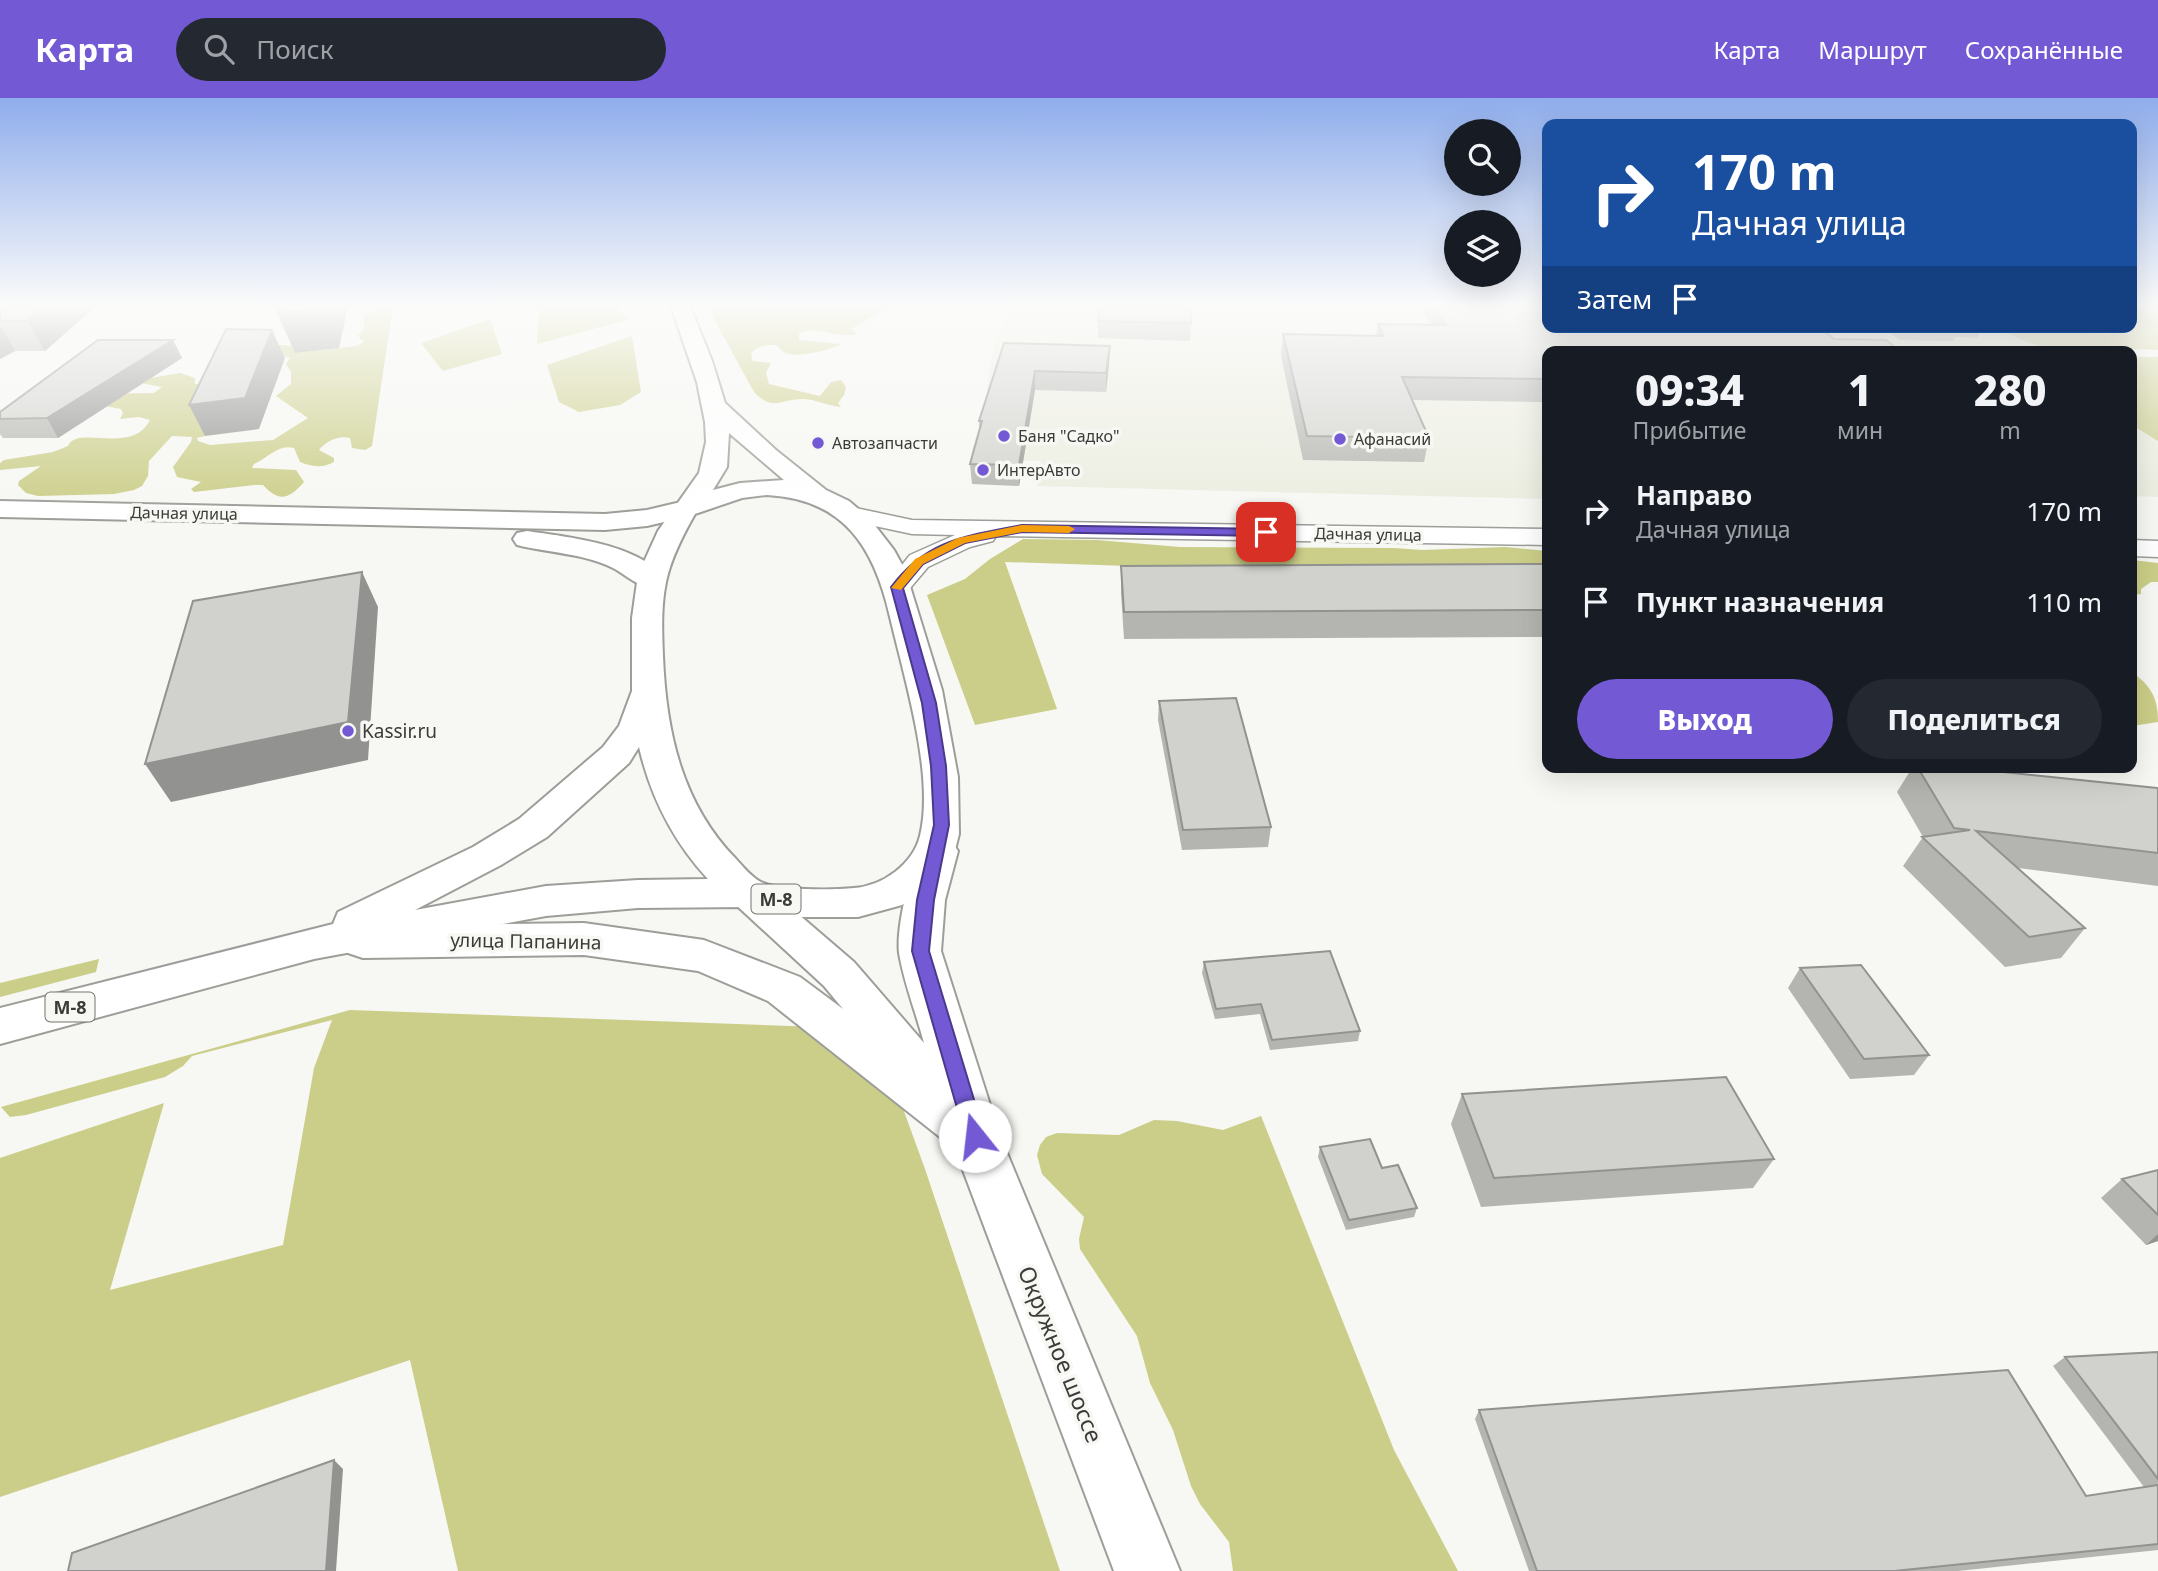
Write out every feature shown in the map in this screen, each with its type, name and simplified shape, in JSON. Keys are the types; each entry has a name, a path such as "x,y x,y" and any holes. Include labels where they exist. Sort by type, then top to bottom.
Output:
{"main road":[{"name":"Окружное шоссе","path":"703,375 713,404 718,438 716,463 662,548 651,580 646,693 664,774 680,817 706,856 839,974 975,1136"},
{"name":"Окружное шоссе","path":"713,404 767,455 818,494 851,514 881,551 897,587 929,703 939,766 942,825 925,900 920,951 975,1136 1147,1571"},
{"name":"Окружное шоссе","path":"685,509 733,491 759,487 818,494"},
{"name":"Дачная улица","path":"0,509 605,522 647,518 685,509"},
{"name":"Дачная улица","path":"369,516 597,552 619,558 651,580"},
{"name":"улица Папанина","path":"314,943 487,856 533,828 616,755 636,726 646,693"},
{"name":"Окружное шоссе","path":"748,893 796,903 841,906 884,898 913,880 938,851"},
{"name":"улица Папанина","path":"0,1026 314,943 546,901 638,894 748,893"},
{"name":"улица Папанина","path":"314,943 584,939 704,956 784,989 975,1136"}],"street":[{"name":"Дачная улица","path":"851,514 912,527 1542,537"},
{"name":"Дачная улица","path":"897,587 919,561 962,541 1022,528"},
{"path":"2137,548 2158,549"}],"shaded area":[{"path":"989,375 1542,375 1542,499 1037,486 1041,461 978,459 971,454 985,403"},
{"path":"2137,400 2158,415 2158,497 2137,496"}],"green space":[{"path":"185,375 195,378 195,384 223,385 205,436 197,438 198,441 210,445 273,440 308,418 276,396 291,384 291,375 383,375 372,446 365,450 352,448 350,438 341,437 329,441 319,450 334,458 334,462 326,465 313,466 300,462 294,448 288,447 254,464 252,468 296,470 304,482 284,497 274,494 263,485 194,492 191,489 201,482 177,477 173,467 192,437 172,436 149,461 148,476 142,486 114,494 38,496 26,493 18,485 19,481 41,466 0,470 0,463 4,460 53,452 68,446 73,440 119,438 142,431 150,420 139,417 120,419 123,413 121,409 105,406 89,394 154,393 162,387 115,378"},
{"path":"550,375 638,375 641,392 620,405 579,412 559,402"},
{"path":"745,375 766,375 769,384 820,396 831,382 841,380 846,387 838,403 841,407 807,399 772,403 754,392"},
{"path":"2137,375 2158,375 2158,441 2137,428"},
{"path":"1023,539 1097,540 1180,547 1422,550 1506,547 1542,551 1542,580 1005,562 1057,709 975,725 927,595 965,579 990,559"},
{"path":"2137,561 2158,563 2158,582 2151,582 2141,589 2141,594 2137,594"},
{"path":"2137,676 2152,693 2157,706 2158,722 2137,725"},
{"path":"99,959 96,972 0,997 0,983"},
{"path":"350,1010 874,1029 925,1169 1060,1571 458,1571 410,1360 0,1497 0,1158 164,1103 110,1290 283,1245 314,1068 332,1020 192,1056 183,1066 165,1077 26,1115 10,1117 1,1107"},
{"path":"1261,1116 1394,1450 1458,1571 1233,1571 1229,1542 1200,1504 1191,1486 1173,1430 1150,1383 1137,1336 1080,1249 1079,1239 1084,1217 1042,1174 1037,1155 1046,1137 1057,1133 1119,1135 1154,1120 1177,1121 1223,1130"}],"building":[{"path":"51,375 117,375 47,418 0,419 0,412"},
{"path":"204,375 254,375 245,398 189,405"},
{"path":"994,375 1034,375 1019,465 970,464 982,421 979,421"},
{"path":"1293,375 1542,375 1542,379 1402,377 1429,438 1307,436"},
{"path":"1542,564 1542,610 1124,612 1121,566"},
{"path":"362,572 348,722 145,764 193,601"},
{"path":"1236,698 1271,827 1183,830 1159,701"},
{"path":"1921,773 2013,773 2158,789 2158,853 1976,831 2085,928 2029,937 1922,837 1970,830 1954,828"},
{"path":"1330,951 1360,1031 1272,1040 1261,1004 1216,1009 1204,962"},
{"path":"1861,965 1929,1055 1864,1059 1800,968"},
{"path":"1726,1077 1774,1159 1494,1178 1462,1094"},
{"path":"1370,1139 1382,1168 1398,1165 1417,1208 1349,1220 1320,1147"},
{"path":"2158,1170 2158,1215 2122,1179"},
{"path":"2158,1352 2158,1479 2065,1357"},
{"path":"2008,1370 2086,1496 2158,1485 2158,1544 1894,1571 1537,1571 1479,1410"},
{"path":"334,1460 326,1571 68,1571 72,1553"}],"slow traffic":[{"path":"897,588 919,561 962,541 1022,528 1069,529"}],"place":[{"name":"Баня \"Садко\"","path":"1004,436"},
{"name":"Афанасий","path":"1340,439"},
{"name":"Автозапчасти","path":"818,443"},
{"name":"ИнтерАвто","path":"983,470"},
{"name":"Kassir.ru","path":"348,731"}],"route":[{"path":"975,1136 920,951 925,900 942,825 939,766 929,703 897,587 919,561 962,541 1022,528 1266,532"}]}
